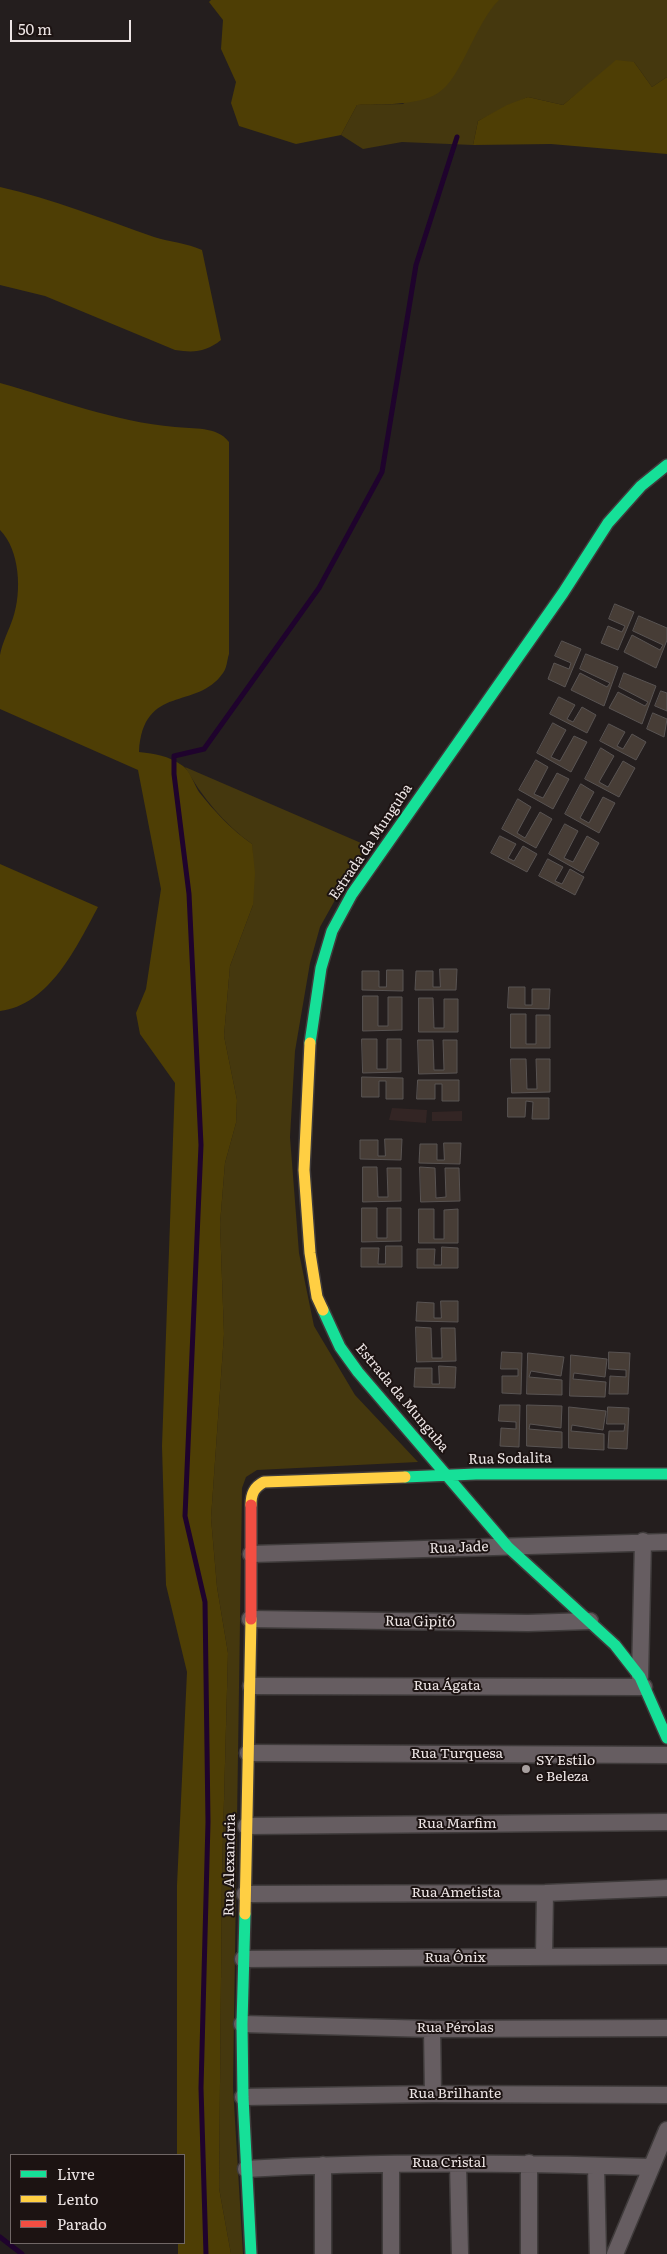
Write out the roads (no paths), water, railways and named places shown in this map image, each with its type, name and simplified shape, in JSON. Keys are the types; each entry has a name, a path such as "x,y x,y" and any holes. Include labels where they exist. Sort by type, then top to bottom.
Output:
{"main road":[{"name":"Estrada da Munguba","path":"667,465 641,486 608,523 563,593 400,822 352,894 332,931 321,968 308,1054 304,1170 310,1253 317,1297 340,1348 358,1372 508,1547 615,1644 642,1682 667,1738"},
{"name":"Rua Sodalita","path":"264,1482 449,1476 667,1474"},
{"name":"Rua Alexandria","path":"251,2254 243,2097 243,1960 251,1686 251,1496 258,1485 264,1482"}],"street":[{"name":"Rua Jade","path":"251,1554 508,1547 643,1541 667,1542"},
{"path":"642,1682 643,1541"},
{"name":"Rua Gipitó","path":"250,1619 528,1623 590,1621"},
{"name":"Rua Ágata","path":"251,1686 642,1682"},
{"name":"Rua Turquesa","path":"248,1753 667,1755"},
{"name":"Rua Marfim","path":"246,1826 667,1822"},
{"name":"Rua Ametista","path":"245,1894 545,1893 667,1888"},
{"path":"544,1957 545,1893"},
{"name":"Rua Ônix","path":"243,1960 667,1956"},
{"name":"Rua Pérolas","path":"242,2024 432,2029 667,2028"},
{"path":"432,2029 433,2094"},
{"name":"Rua Brilhante","path":"243,2097 433,2094 667,2095"},
{"path":"615,2254 667,2130"},
{"path":"458,2163 460,2254"},
{"name":"Rua Cristal","path":"246,2169 322,2165 458,2163 651,2167"},
{"path":"529,2163 529,2254"},
{"path":"391,2164 391,2254"},
{"path":"322,2165 323,2254"},
{"path":"596,2166 598,2254"}],"waterway":[{"path":"206,2254 201,2088 208,1822 205,1602 185,1516 201,1145 189,894 174,774 174,756 204,749 319,588 382,472 416,265 457,137"},
{"path":"0,2237 22,2254"}],"place":[{"name":"SY Estilo e Beleza","path":"526,1769"}]}
